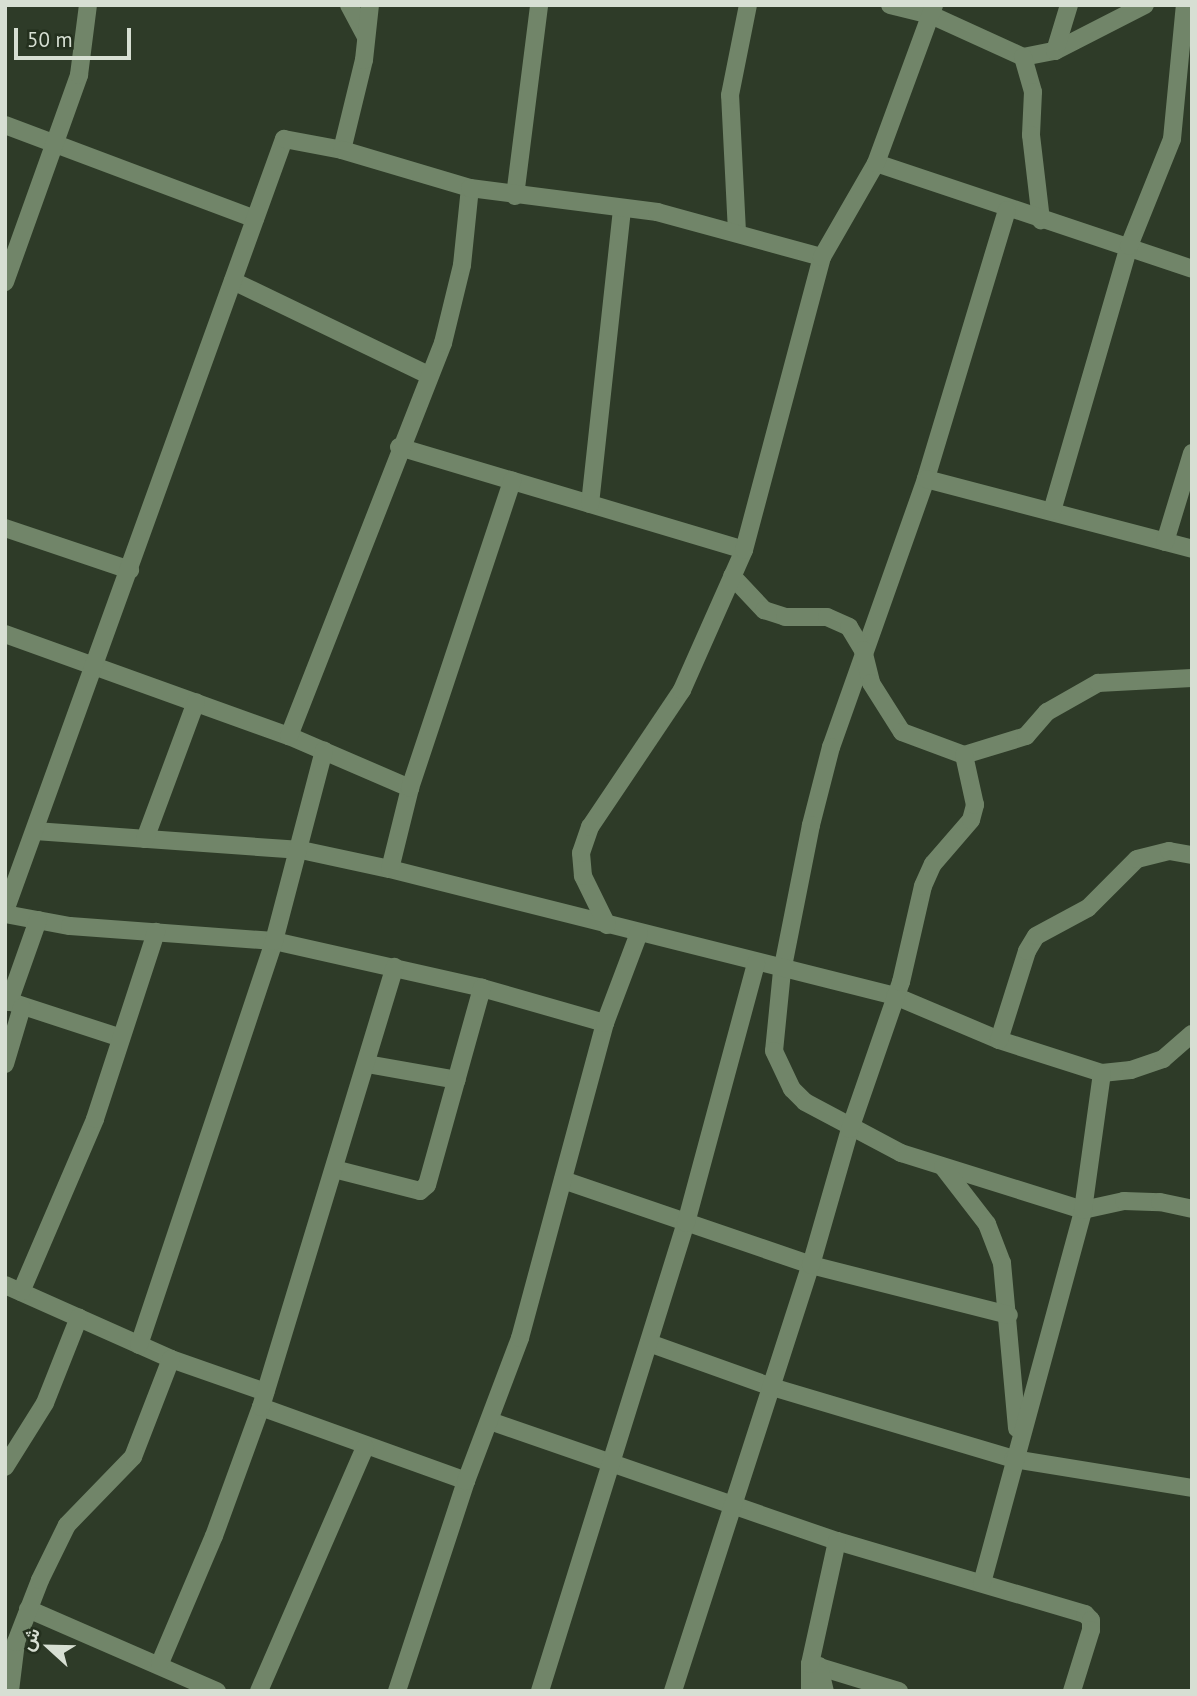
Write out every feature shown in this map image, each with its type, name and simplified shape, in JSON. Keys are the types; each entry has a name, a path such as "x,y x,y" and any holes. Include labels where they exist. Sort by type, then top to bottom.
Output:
{"street":[{"path":"5,282 79,75 88,5"},
{"path":"349,5 366,37"},
{"path":"342,150 366,37 370,5"},
{"path":"515,196 539,5"},
{"path":"737,232 730,95 748,5"},
{"path":"890,5 933,10 1023,57 1055,51 1145,5"},
{"path":"1055,51 1069,5"},
{"path":"1052,511 1129,246 1172,139 1185,5"},
{"path":"607,925 583,876 581,853 590,827 662,725 744,550 822,257 876,163 933,10"},
{"path":"1023,57 1033,92 1031,135 1041,220"},
{"path":"5,125 256,219"},
{"path":"605,1023 482,988 274,940 156,932 38,920 5,913 284,139 342,150 470,188 622,211 649,211 737,232 822,257"},
{"path":"876,163 1007,210 1129,246 1192,269"},
{"path":"289,736 455,298 470,188"},
{"path":"1007,210 926,479 863,649 811,825 782,971 774,1039 779,1068 805,1102 849,1129 943,1167 1083,1210 1124,1201 1192,1209"},
{"path":"590,504 622,211"},
{"path":"233,281 428,375"},
{"path":"399,447 744,550"},
{"path":"1165,542 1192,453"},
{"path":"926,479 1192,549"},
{"path":"390,869 410,788 512,481"},
{"path":"5,528 130,570"},
{"path":"732,576 764,610 785,617 840,620 863,649 871,683 902,732 964,755 1026,736 1047,712 1098,683 1192,678"},
{"path":"5,634 289,736 410,788"},
{"path":"145,839 196,702"},
{"path":"139,1345 274,940 301,850 324,750"},
{"path":"673,1691 811,1265 849,1129 895,996 923,886 933,864 971,820 975,805 964,755"},
{"path":"34,831 301,850 390,869 782,971 895,996 999,1040 1102,1073 1131,1070 1163,1059 1192,1034"},
{"path":"999,1040 1027,951 1036,936 1088,908 1137,859 1169,851 1192,855"},
{"path":"5,1064 12,1003 38,920"},
{"path":"156,932 95,1119 13,1289 365,1447 466,1481"},
{"path":"399,1690 466,1481 520,1338 605,1023 639,933"},
{"path":"540,1691 687,1223 756,963"},
{"path":"160,1663 214,1536 263,1399 395,967"},
{"path":"334,1169 420,1191 432,1174 482,988"},
{"path":"12,1003 121,1038"},
{"path":"367,1064 457,1080"},
{"path":"982,1583 1018,1440 1083,1210 1102,1073"},
{"path":"943,1167 987,1224 1002,1263 1010,1315 1018,1440"},
{"path":"563,1180 811,1265 1010,1315"},
{"path":"5,1467 45,1404 79,1317"},
{"path":"649,1343 772,1387 1013,1459 1192,1488"},
{"path":"10,1691 16,1642 28,1609 67,1525 133,1457 171,1359"},
{"path":"490,1422 837,1541 982,1583 1091,1620 1072,1691"},
{"path":"259,1691 365,1447"},
{"path":"810,1691 837,1541"},
{"path":"28,1609 160,1663 217,1691"},
{"path":"815,1665 825,1691"},
{"path":"815,1665 899,1691"}]}
